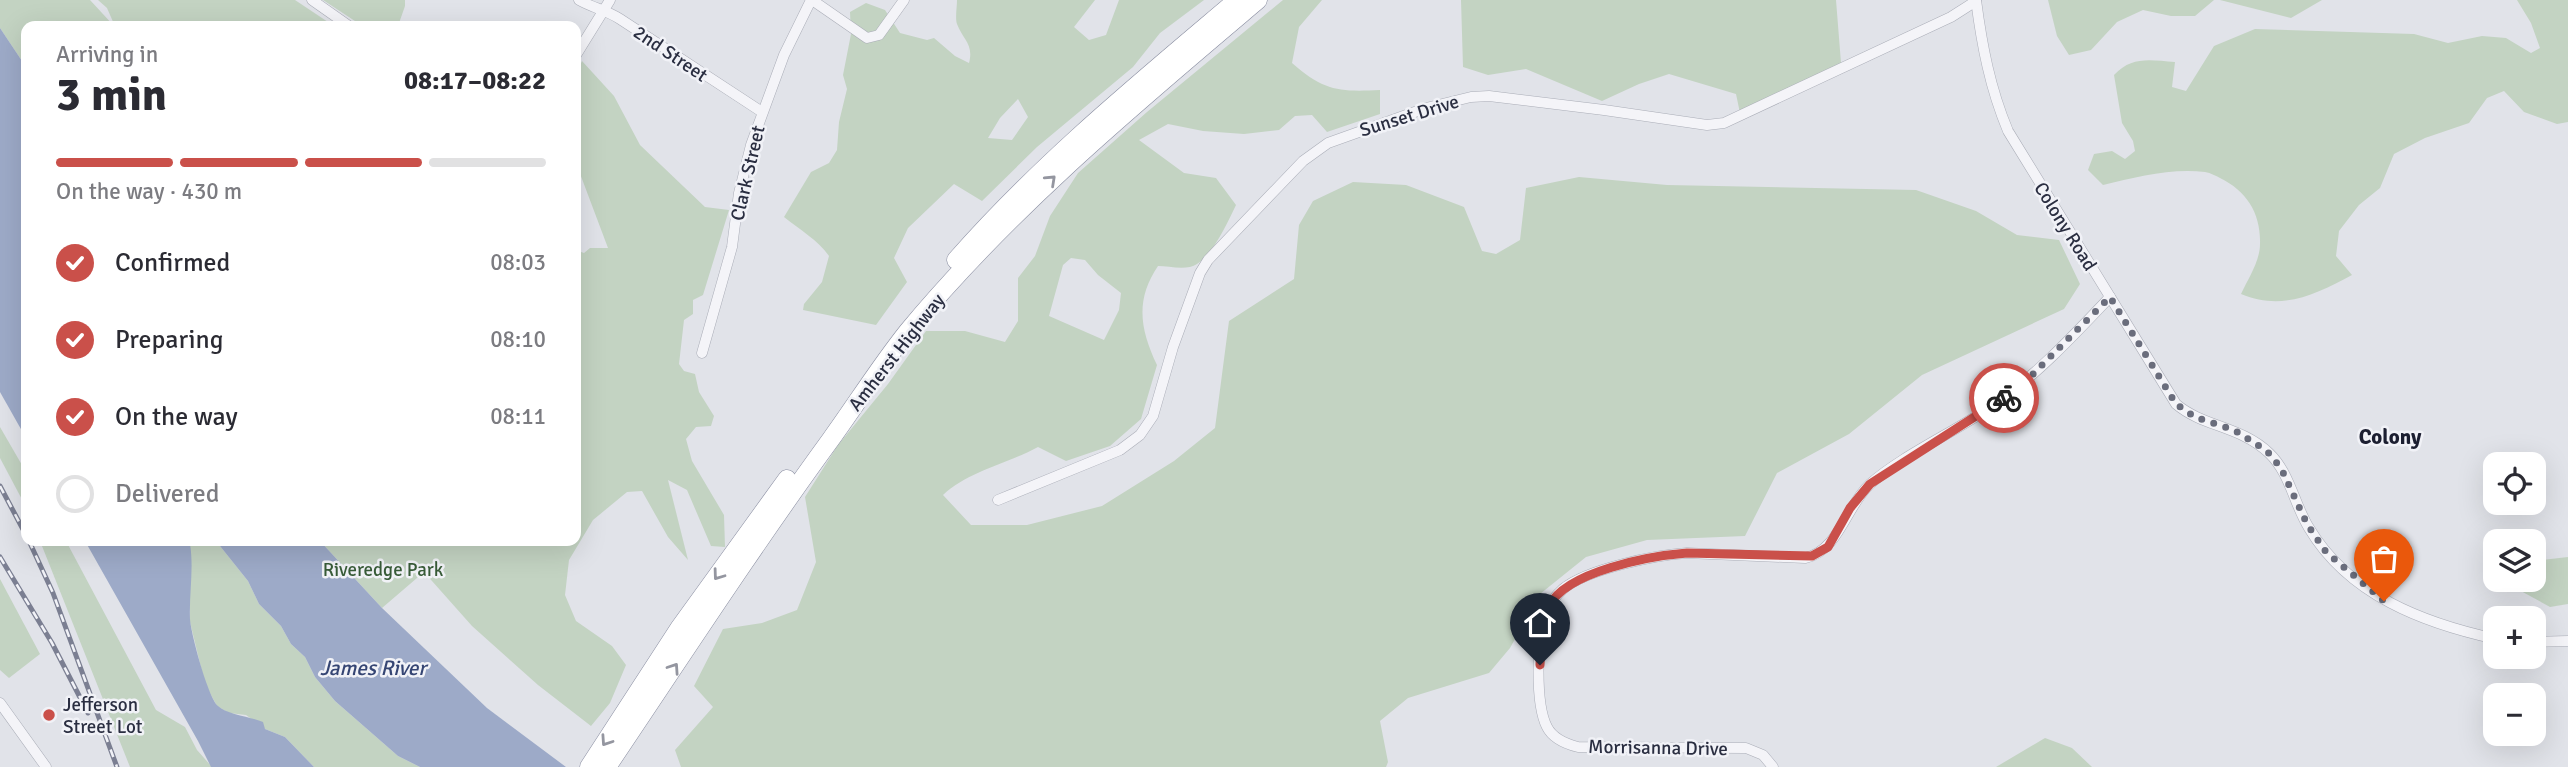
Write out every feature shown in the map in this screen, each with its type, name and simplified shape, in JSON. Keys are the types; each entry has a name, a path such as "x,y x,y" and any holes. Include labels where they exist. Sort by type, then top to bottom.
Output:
{"highway":[{"name":"Amherst Highway","path":"607,767 680,627 866,369 918,303 1032,177 1237,0"},
{"name":"Amherst Highway","path":"589,767 630,720 871,379 959,272 1033,197 1111,124 1258,0"}],"street":[{"path":"312,0 342,21"},
{"name":"2nd Street","path":"579,0 595,9 603,10 762,112"},
{"path":"581,47 610,0"},
{"path":"811,0 867,38 879,35 904,0"},
{"name":"Clark Street","path":"702,353 732,247 739,193 762,112 784,55 811,0"},
{"name":"Colony Road","path":"1976,1 1984,60 2008,131 2176,404 2195,417 2217,423 2250,439 2273,457 2307,524 2326,552 2359,583 2396,607 2483,636"},
{"name":"Sunset Drive","path":"998,500 1120,450 1140,435 1153,416 1173,347 1200,273 1208,260 1303,161 1328,143 1426,108 1471,97 1489,96 1707,125 1724,123 1951,17 1976,1"},
{"name":"Morrisanna Drive","path":"1773,767 1763,755 1746,748 1578,747 1557,738 1548,728 1543,716 1540,665 1544,618 1556,596 1576,580 1667,554 1805,558 1820,553 1828,547 1850,508 1870,484 2013,391 2110,297"},
{"path":"2546,641 2568,640"},
{"path":"0,703 46,767"}],"green space":[{"path":"0,0 90,0 109,21 21,21 21,60 0,28"},
{"path":"98,0 295,0 326,21 113,21 107,8"},
{"path":"323,0 405,0 400,21 355,21"},
{"path":"957,0 1095,0 1074,27 1089,40 1106,35 1119,0 1204,0 1160,33 1133,67 1037,147 982,201 954,184 908,228 894,258 907,282 876,325 803,310 804,304 822,282 829,256 814,240 784,217 811,172 829,163 837,150 839,122 847,89 843,75 851,34 850,12 866,3 885,10 900,33 927,40 934,38 955,56 969,63 969,47 956,22","holes":["1018,99 1028,117 1012,140 988,138 1000,118"]},
{"path":"1283,0 1322,0 1299,27 1292,63 1313,79 1333,88 1353,91 1380,90 1380,114 1327,132 1312,115 1295,116 1279,130 1244,134 1203,131 1168,124 1139,140 1184,173 1216,178 1236,205 1220,237 1203,259 1188,267 1158,266 1151,279 1142,315 1147,339 1157,365 1141,419 1110,446 1066,461 1038,447 964,480 943,495 971,525 1027,525 1102,506 1174,461 1215,428 1229,321 1294,279 1299,225 1313,201 1353,182 1406,185 1464,207 1482,251 1496,254 1520,240 1526,188 1579,177 1667,185 1916,190 1976,211 2017,235 2059,240 2080,284 2064,309 1922,375 1849,434 1777,473 1745,536 1647,540 1586,557 1540,594 1510,648 1489,673 1408,698 1380,721 1388,762 1386,767 681,767 675,750 713,707 694,686 723,629 762,623 797,610 816,562 805,497 838,445 888,384 926,331 965,331 1005,342 1018,321 1018,278 1035,256 1050,216 1078,173 1147,112","holes":["1071,258 1085,260 1098,275 1121,293 1119,310 1104,340 1049,316 1063,265"]},
{"path":"1461,0 1836,0 1841,63 1740,113 1736,94 1669,74 1602,101 1526,69 1488,75 1463,67"},
{"path":"2048,0 2214,0 2195,16 2171,16 2143,10 2117,22 2091,50 2069,55 2057,36"},
{"path":"2220,0 2322,0 2291,18"},
{"path":"2517,0 2568,0 2568,122 2557,124 2524,112 2504,91 2487,98 2469,123 2425,138 2394,154 2380,188 2359,205 2339,231 2336,256 2352,275 2325,289 2284,301 2256,299 2241,294 2258,257 2260,233 2251,205 2230,183 2205,172 2179,171 2103,185 2088,170 2094,154 2112,151 2125,159 2135,151 2133,141 2122,123 2114,75 2134,62 2175,62 2172,87 2186,91 2214,46 2255,29 2414,34 2448,43 2482,36 2506,38 2531,53 2540,48 2531,23"},
{"path":"582,61 614,96 640,145 705,207 729,210 703,295 693,300 693,314 684,320 679,364 684,371 695,374 699,392 714,416 711,426 696,427 686,439 692,461 724,515 725,547 711,546 687,490 668,480 688,560 668,537 642,491 627,492 593,520 581,540 581,252 584,253 590,248 608,248 581,176"},
{"path":"0,427 21,463 21,498 0,458"},
{"path":"42,546 69,546 156,710 185,727 197,750 212,767 130,767"},
{"path":"190,546 220,546 248,581 259,604 281,626 291,644 305,657 315,677 335,701 398,756 420,767 314,767 285,737 265,729 246,715 229,713 217,706 205,684 190,622"},
{"name":"Riveredge Park","path":"325,546 577,546 569,560 565,595 576,621 612,646 626,665 610,703 591,726 538,685 472,626 424,572 382,608"},
{"path":"2568,557 2568,604 2550,607 2523,592 2546,592 2546,560"},
{"path":"0,579 40,654 9,678 0,670"},
{"path":"2045,738 2072,748 2092,767 1996,767"}],"water":[{"path":"0,28 21,60 21,429 0,392"},
{"path":"88,546 190,546 190,619 201,665 214,700 227,711 263,722 265,729 285,737 314,767 211,767"},
{"name":"James River","path":"220,546 325,546 382,608 487,708 566,767 420,767 398,756 335,701 315,677 305,657 291,644 281,626 259,604 248,581"}],"railway":[{"path":"0,486 21,526"},
{"path":"31,546 53,593 117,767"},
{"path":"0,557 52,643 88,713"}],"way so far":[{"path":"2004,398 2033,374 2110,297 2176,404 2195,417 2234,430 2267,451 2281,468 2316,540 2359,583 2384,601"}],"place":[{"name":"Jefferson Street Lot","path":"49,715"}],"district":[{"name":"Colony","path":"2390,437"}],"route":[{"path":"1540,665 1541,633 1549,606 1564,588 1576,580 1667,554 1805,558 1820,553 1828,547 1850,508 1870,484 2004,398"}]}
